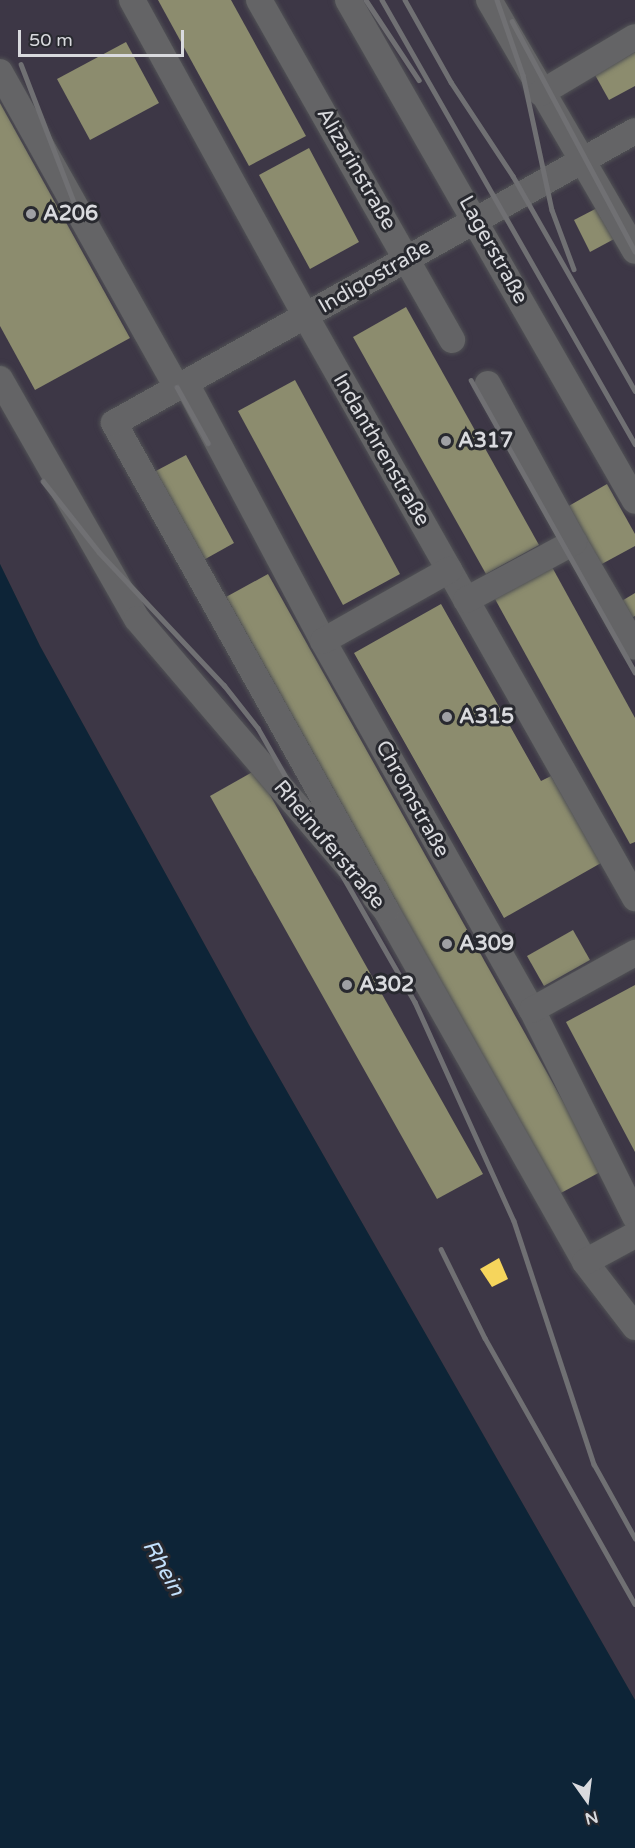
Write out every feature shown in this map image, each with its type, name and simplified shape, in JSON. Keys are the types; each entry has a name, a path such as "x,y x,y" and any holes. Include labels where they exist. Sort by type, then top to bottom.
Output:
{"street":[{"name":"Indanthrenstraße","path":"132,0 466,600 626,863 635,897"},
{"name":"Alizarinstraße","path":"260,0 452,339"},
{"name":"Lagerstraße","path":"348,0 635,501"},
{"path":"489,0 541,93 635,251"},
{"path":"541,93 635,37"},
{"name":"Chromstraße","path":"0,72 182,385 532,1010 635,1217"},
{"name":"Indigostraße","path":"386,910 114,423 635,131"},
{"name":"Rheinuferstraße","path":"0,379 137,620 386,910 585,1262 635,1327"},
{"path":"488,384 574,542 635,647"},
{"path":"466,600 574,542"},
{"path":"323,640 449,570"},
{"path":"532,1010 635,952"},
{"path":"585,1262 635,1235"}],"shaded area":[{"path":"0,0 635,0 635,1700 249,1025 40,646 0,564"}],"water":[{"name":"Rhein","path":"0,564 40,646 249,1025 635,1700 635,1848 0,1848"}],"building: Wohnen":[{"path":"499,1258 508,1279 492,1287 480,1269"}],"building: Industrie":[{"path":"158,0 231,0 306,136 249,166"},
{"path":"126,42 159,103 90,140 57,79"},
{"path":"635,52 635,86 609,100 595,75"},
{"name":"A206","path":"0,103 130,338 35,390 0,326"},
{"path":"309,148 359,242 310,269 259,175"},
{"path":"599,207 616,238 590,252 574,220"},
{"name":"A317","path":"406,307 539,545 486,574 353,337"},
{"path":"295,380 400,574 343,605 238,411"},
{"path":"186,455 234,543 200,562 152,473"},
{"path":"607,484 635,534 635,546 600,565 567,507"},
{"path":"552,567 635,718 635,842 630,844 495,599"},
{"name":"A309","path":"268,574 602,1171 559,1194 226,597"},
{"path":"635,593 635,616 629,619 620,602"},
{"name":"A315","path":"441,604 541,781 551,776 601,863 504,918 354,653"},
{"name":"A302","path":"256,770 483,1174 437,1199 210,796"},
{"path":"573,930 590,960 544,986 527,956"},
{"path":"635,985 635,1152 566,1022"}],"railway":[{"path":"366,0 419,80"},
{"path":"382,0 635,444"},
{"path":"405,0 451,82 513,176 635,391"},
{"path":"497,0 523,75 552,210 574,269"},
{"path":"512,21 635,251"},
{"path":"21,64 77,210"},
{"path":"471,380 635,672"},
{"path":"177,387 208,443"},
{"path":"43,481 99,552 224,685 258,728 415,1002 514,1221 594,1464 635,1538"},
{"path":"441,1249 485,1338 635,1604"}],"place":[{"name":"A206","path":"31,214"},
{"name":"A317","path":"446,441"},
{"name":"A315","path":"447,717"},
{"name":"A309","path":"447,944"},
{"name":"A302","path":"347,985"}]}
